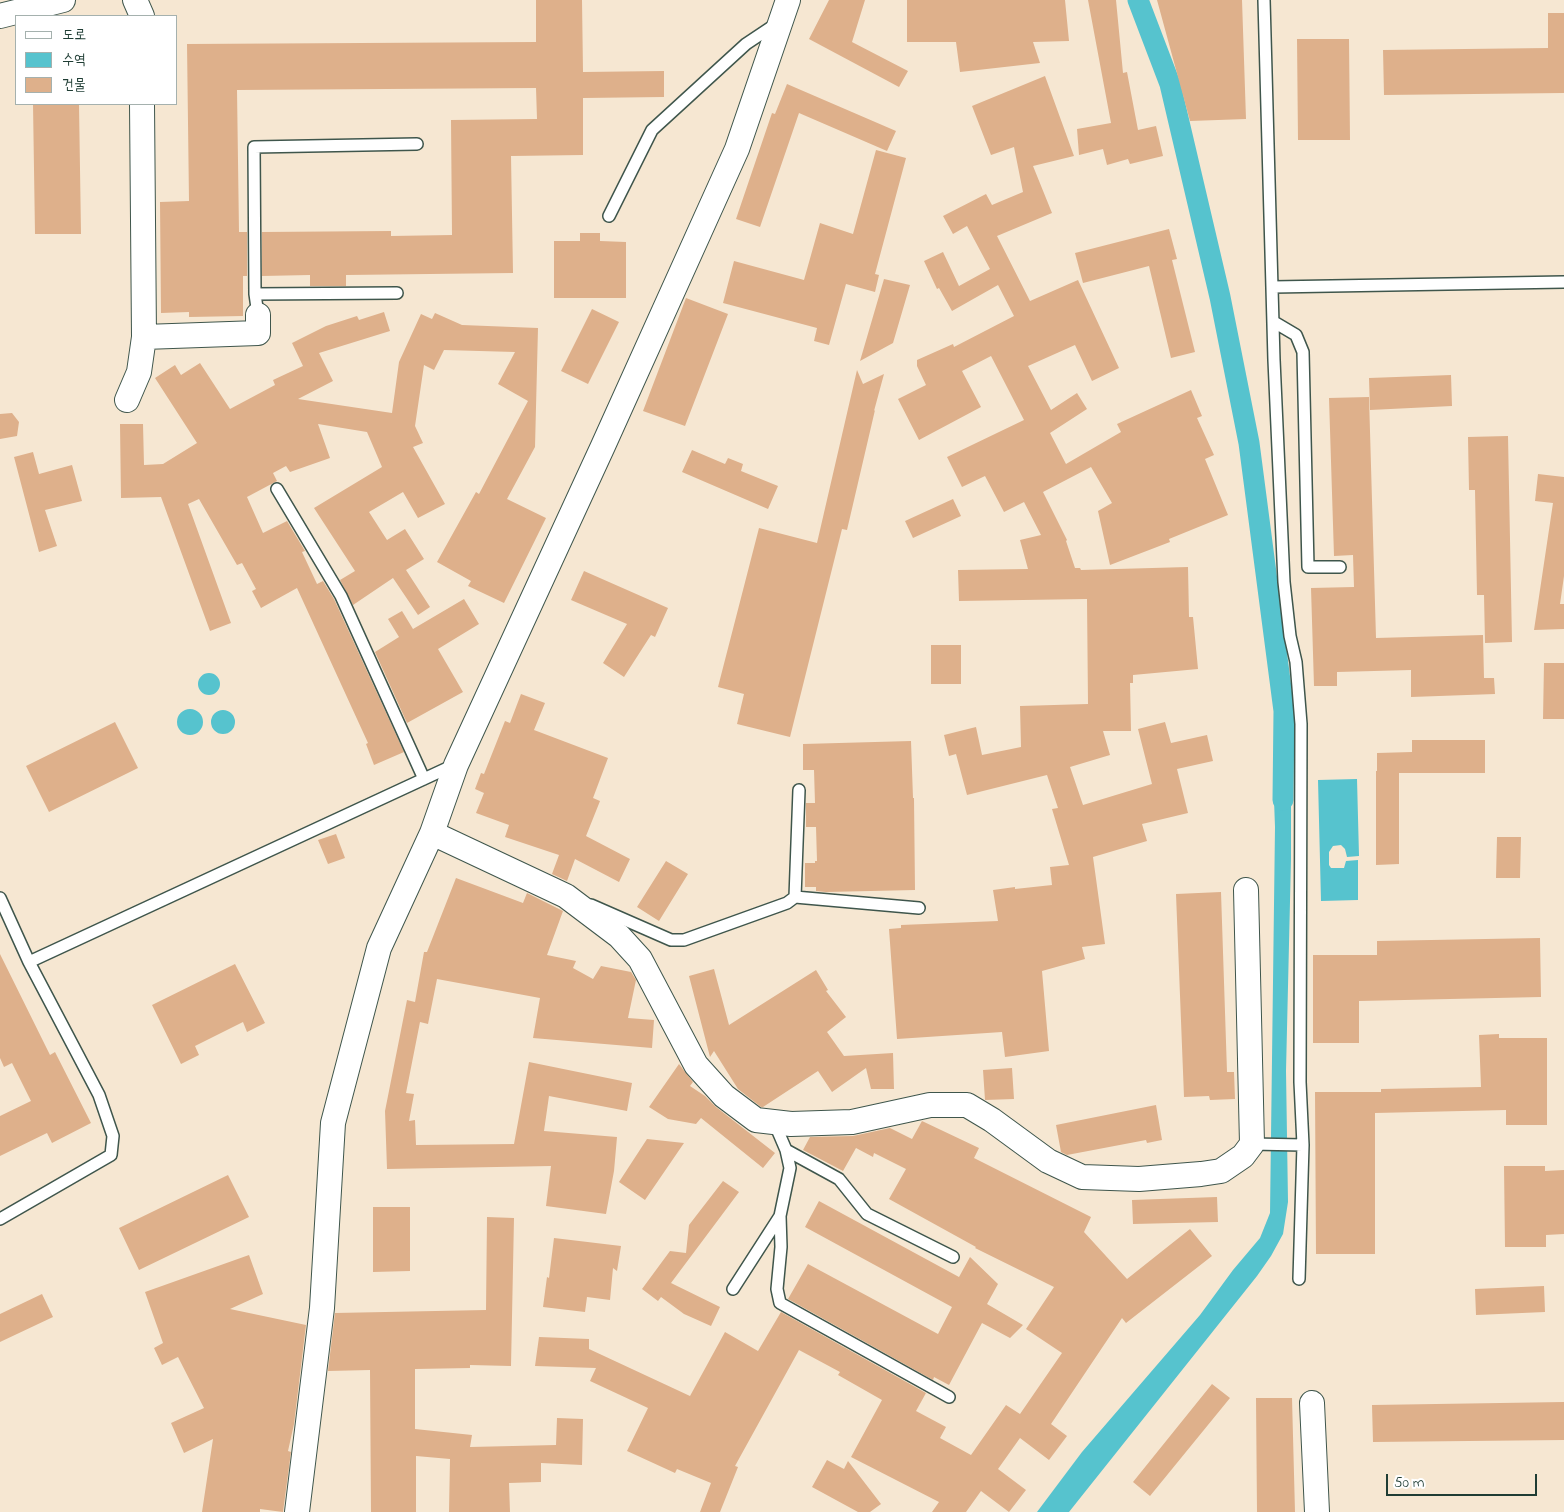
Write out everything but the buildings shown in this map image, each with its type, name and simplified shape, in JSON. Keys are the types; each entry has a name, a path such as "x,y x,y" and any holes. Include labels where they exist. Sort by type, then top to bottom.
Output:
{"street":[{"path":"0,16 62,0"},
{"path":"135,0 142,15"},
{"path":"297,1512 322,1308 333,1123 379,948 432,833 456,765 737,149 785,10"},
{"path":"128,400 139,372 144,337 142,105"},
{"path":"144,337 258,333 257,304"},
{"path":"432,833 566,896 619,936 640,959 696,1065 724,1096 756,1120 791,1124 852,1122 930,1105 967,1105 992,1120 1048,1161 1082,1177 1139,1179 1221,1171 1260,1144 1246,890"},
{"path":"1312,1404 1317,1512"}],"lane":[{"path":"1264,0 1284,582 1290,636 1296,662 1301,724 1299,784 1300,1082 1297,1145 1299,1279"},
{"path":"609,216 652,130 785,10"},
{"path":"397,293 257,304 254,147 417,144"},
{"path":"1273,287 1564,282"},
{"path":"1274,322 1296,335 1303,352 1308,567 1340,567"},
{"path":"277,490 341,596 424,779"},
{"path":"29,962 456,765"},
{"path":"795,897 799,790"},
{"path":"566,896 613,913 671,940 684,940 787,903 795,897 919,908"},
{"path":"0,898 29,962 99,1095 113,1136 111,1155 0,1219"},
{"path":"774,1122 786,1150 790,1168 780,1216 781,1247 777,1289 780,1303 949,1397"},
{"path":"1260,1144 1297,1145"},
{"path":"786,1150 839,1179 867,1214 952,1257"},
{"path":"733,1289 780,1216"}],"water":[{"path":"205,673 213,673 220,680 220,688 213,695 205,695 198,688 198,680"},
{"path":"190,709 199,713 203,722 199,731 190,735 181,731 177,722 181,713"},
{"path":"223,710 228,711 234,717 234,727 228,733 223,734 218,733 212,727 211,722 212,717 218,711"},
{"path":"1291,772 1286,1071 1288,1202 1283,1234 1257,1276 1069,1512 1037,1512 1082,1452 1200,1315 1233,1270 1260,1238 1270,1213 1275,827 1273,773"},
{"path":"1357,779 1359,856 1347,857 1345,849 1341,845 1333,846 1329,852 1329,865 1331,868 1344,868 1346,861 1358,860 1358,900 1321,901 1318,780"}],"waterway":[{"path":"1138,0 1170,84 1220,297 1249,443 1284,711 1283,800"}]}
